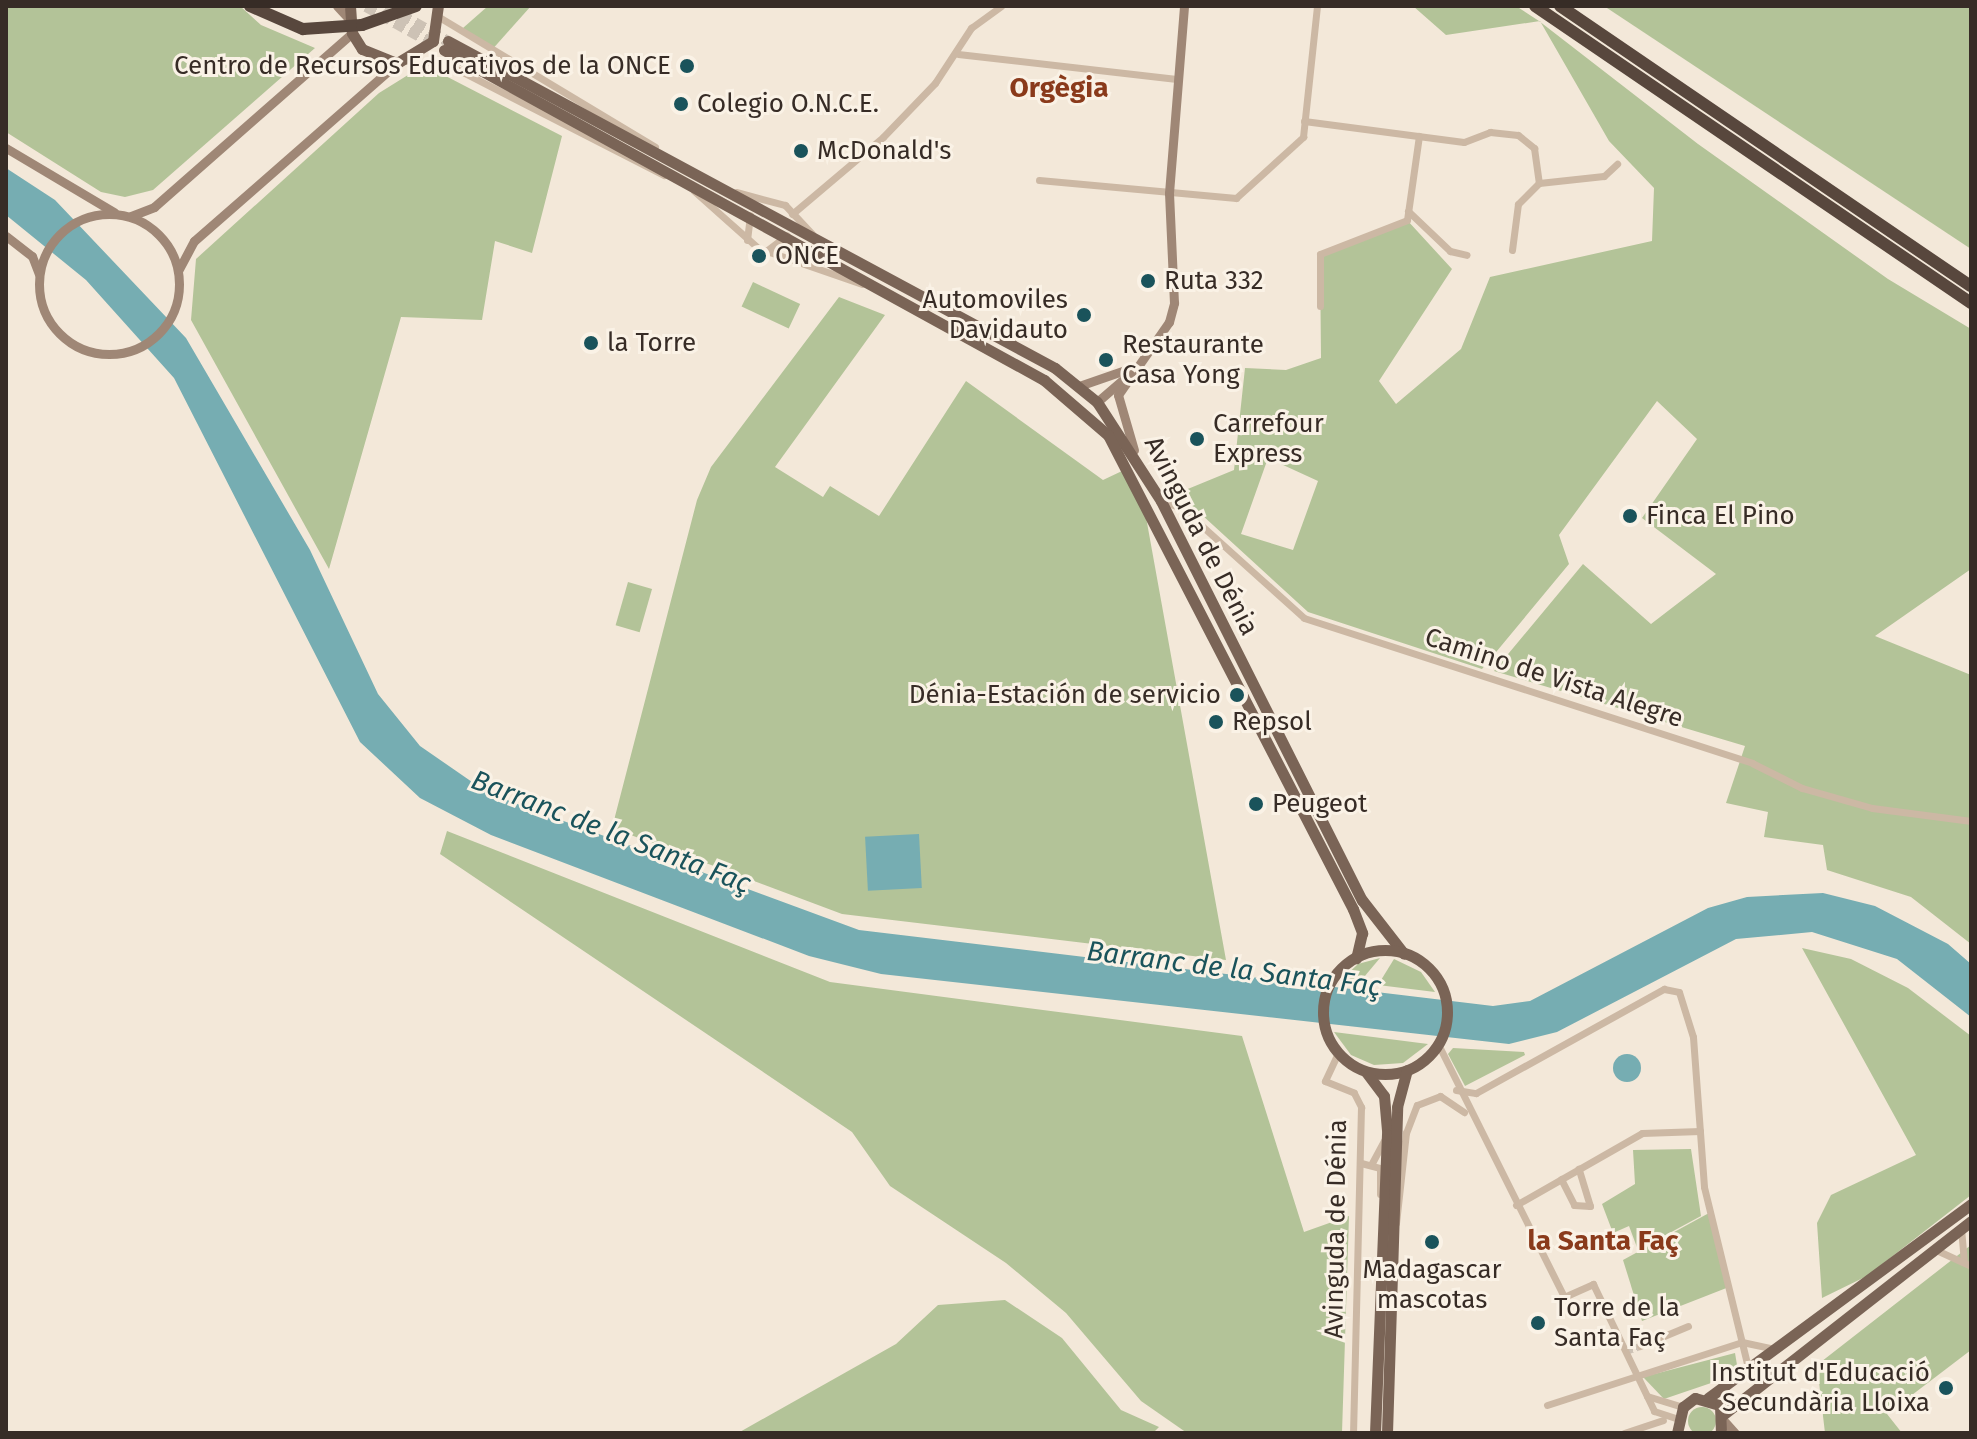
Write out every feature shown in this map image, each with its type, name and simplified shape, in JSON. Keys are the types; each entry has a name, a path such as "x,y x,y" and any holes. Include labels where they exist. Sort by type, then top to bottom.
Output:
{"highway":[{"path":"250,6 303,29 362,25 416,6"},
{"path":"1535,6 1971,303"},
{"path":"1560,6 1971,286"}],"main road":[{"path":"337,6 349,19"},
{"path":"350,6 352,33 370,55 402,62"},
{"path":"1015,365 1097,402 1129,374 1169,322 1174,303 1169,193 1184,6"},
{"path":"6,236 32,256 40,275 45,313 66,339 99,353 138,348 172,316 178,271 194,241 402,62 433,41 439,12"},
{"path":"130,217 154,207 352,33"},
{"name":"Avinguda de Dénia","path":"446,45 787,235 837,257 1079,386 1097,402 1134,450 1362,900 1404,954"},
{"path":"6,148 82,200 130,217 162,238 178,271"},
{"name":"Avinguda de Dénia","path":"680,174 691,188 750,215"},
{"path":"40,275 42,264 62,232 83,218 117,214"},
{"name":"Avinguda de Dénia","path":"787,235 862,284 1015,365 1072,400 1132,471 1353,909 1362,933 1356,958"},
{"path":"1079,386 1103,383 1137,364"},
{"path":"1129,374 1118,403 1134,450"},
{"path":"1387,1433 1397,1107 1407,1070 1438,1043 1444,995 1431,972 1404,954 1356,958 1332,980 1326,1030 1338,1053 1366,1071 1407,1070"},
{"name":"Avinguda de Dénia","path":"1366,1071 1384,1096 1387,1134 1375,1433"},
{"path":"1680,1423 1708,1398 1749,1371 1971,1204"},
{"path":"1723,1423 1966,1224"},
{"path":"1708,1398 1723,1423 1735,1433"}],"street":[{"path":"764,251 787,235 792,214 883,137 958,54 971,28 1001,6"},
{"path":"1039,180 1236,198 1303,137 1317,6"},
{"name":"Avinguda de Dénia","path":"439,12 670,156 680,174"},
{"path":"958,54 1177,79"},
{"name":"Avinguda de Dénia","path":"402,62 445,63 613,154 768,198 792,214 837,257"},
{"path":"1304,121 1464,142 1490,132 1518,135 1534,148 1539,183"},
{"path":"1320,306 1320,254 1407,220 1419,136"},
{"path":"1512,250 1518,204 1539,183 1604,176 1617,164"},
{"name":"Avinguda de Dénia","path":"691,188 747,240 764,251 862,284"},
{"path":"747,240 750,215 768,198"},
{"path":"1408,211 1450,251 1467,255"},
{"name":"Camino de Vista Alegre","path":"1161,501 1177,503 1304,618 1752,763 1802,788 1872,808 1971,821"},
{"path":"1456,1090 1476,1093 1664,989 1679,992 1693,1037 1707,1200 1749,1371"},
{"path":"1438,1043 1469,1117 1556,1275 1564,1297 1593,1284 1628,1370 1664,1419"},
{"name":"Avinguda de Dénia","path":"1338,1053 1324,1075 1359,1099 1361,1163 1353,1433"},
{"path":"1469,1117 1476,1093"},
{"path":"1395,1225 1406,1133 1417,1105 1440,1096 1469,1117"},
{"path":"1516,1205 1642,1133 1700,1131"},
{"path":"1372,1163 1387,1134"},
{"path":"1361,1163 1372,1163 1380,1168 1385,1209"},
{"path":"1561,1179 1574,1205 1590,1206 1579,1169"},
{"path":"1964,1260 1966,1224"},
{"path":"1934,1249 1964,1260 1971,1266"},
{"path":"1640,1346 1688,1326"},
{"path":"1547,1405 1628,1370 1742,1342 1777,1350"},
{"path":"1645,1395 1680,1423"},
{"path":"1624,1433 1664,1419 1680,1423"}],"green space":[{"path":"6,6 240,6 261,25 315,48 153,190 125,197 101,192 6,132"},
{"path":"488,6 531,6 490,52 463,28"},
{"path":"1413,6 1516,6 1539,21 1446,35"},
{"path":"1604,6 1971,6 1971,249"},
{"path":"1541,22 1698,144 1888,279 1971,329 1971,569 1875,636 1971,675 1971,944 1911,897 1827,870 1823,845 1764,837 1768,812 1726,803 1745,746 1494,671 1583,564 1651,624 1716,574 1642,518 1697,439 1657,401 1559,535 1569,564 1482,669 1308,612 1178,493 1234,470 1245,368 1286,370 1321,358 1320,254 1407,220 1452,269 1379,381 1396,404 1461,349 1490,277 1652,241 1654,188 1609,141","holes":["1268,458 1318,481 1293,550 1241,534"]},
{"path":"416,70 436,71 562,136 532,253 495,241 482,320 401,317 329,569 191,320 196,259 379,93"},
{"path":"753,282 800,304 789,328 742,306"},
{"path":"839,297 885,315 775,467 823,497 830,486 879,516 966,381 1103,480 1122,471 1144,506 1226,960 842,914 612,828 697,500 711,467"},
{"path":"628,582 652,589 640,632 616,625"},
{"path":"447,831 830,982 1242,1036 1304,1232 1349,1216 1342,1433 1187,1433 1141,1401 1066,1313 1006,1263 890,1186 852,1132 440,854"},
{"path":"1802,948 1851,959 1908,988 1971,1036 1971,1195 1867,1276 1822,1298 1817,1223 1831,1195 1916,1155"},
{"path":"1380,958 1359,983 1340,981 1358,964"},
{"path":"1394,959 1421,972 1435,992 1378,985"},
{"path":"1334,1032 1428,1044 1403,1063 1374,1065 1351,1055"},
{"path":"1453,1048 1524,1052 1525,1055 1465,1086 1448,1054"},
{"path":"1691,1149 1701,1216 1638,1250 1629,1226 1613,1233 1602,1204 1635,1184 1633,1150"},
{"path":"1709,1213 1729,1287 1642,1321 1623,1260"},
{"path":"1971,1245 1971,1350 1887,1414 1902,1433 1825,1433 1817,1365"},
{"path":"1005,1300 1062,1338 1121,1410 1159,1427 1153,1433 738,1433 896,1344 938,1305"},
{"path":"1735,1353 1737,1365 1714,1382 1664,1399 1643,1377"},
{"path":"1702,1407 1712,1411 1716,1421 1712,1431 1702,1435 1692,1431 1688,1421 1692,1411"}],"water":[{"path":"6,168 55,200 186,338 310,550 378,694 420,746 488,793 859,930 1493,1006 1530,1001 1708,908 1747,897 1823,893 1875,906 1948,944 1971,964 1971,1017 1897,959 1812,932 1736,939 1557,1032 1509,1044 881,974 809,956 491,835 420,798 360,742 174,378 86,280 6,215"},
{"path":"919,834 922,888 868,891 865,837"},
{"path":"1627,1054 1637,1058 1641,1068 1637,1078 1627,1082 1617,1078 1613,1068 1617,1058"}],"tunnel":[{"path":"366,6 436,45"},
{"path":"386,6 448,41"},
{"path":"1626,1351 1640,1346"}],"place":[{"name":"Centro de Recursos Educativos de la ONCE","path":"687,66"},
{"name":"Colegio O.N.C.E.","path":"681,104"},
{"name":"McDonald's","path":"801,151"},
{"name":"ONCE","path":"759,256"},
{"name":"Ruta 332","path":"1148,281"},
{"name":"Automoviles Davidauto","path":"1084,315"},
{"name":"la Torre","path":"591,343"},
{"name":"Restaurante Casa Yong","path":"1106,360"},
{"name":"Carrefour Express","path":"1197,439"},
{"name":"Finca El Pino","path":"1630,516"},
{"name":"Dénia-Estación de servicio","path":"1237,695"},
{"name":"Repsol","path":"1216,722"},
{"name":"Peugeot","path":"1256,804"},
{"name":"Madagascar mascotas","path":"1432,1242"},
{"name":"Torre de la Santa Faç","path":"1538,1323"},
{"name":"Institut d'Educació Secundària Lloixa","path":"1946,1388"}],"district":[{"name":"Orgègia","path":"1059,88"},
{"name":"la Santa Faç","path":"1603,1241"}],"water label":[{"name":"Barranc de la Santa Faç","path":"611,832"},
{"name":"Barranc de la Santa Faç","path":"1234,969"}]}
